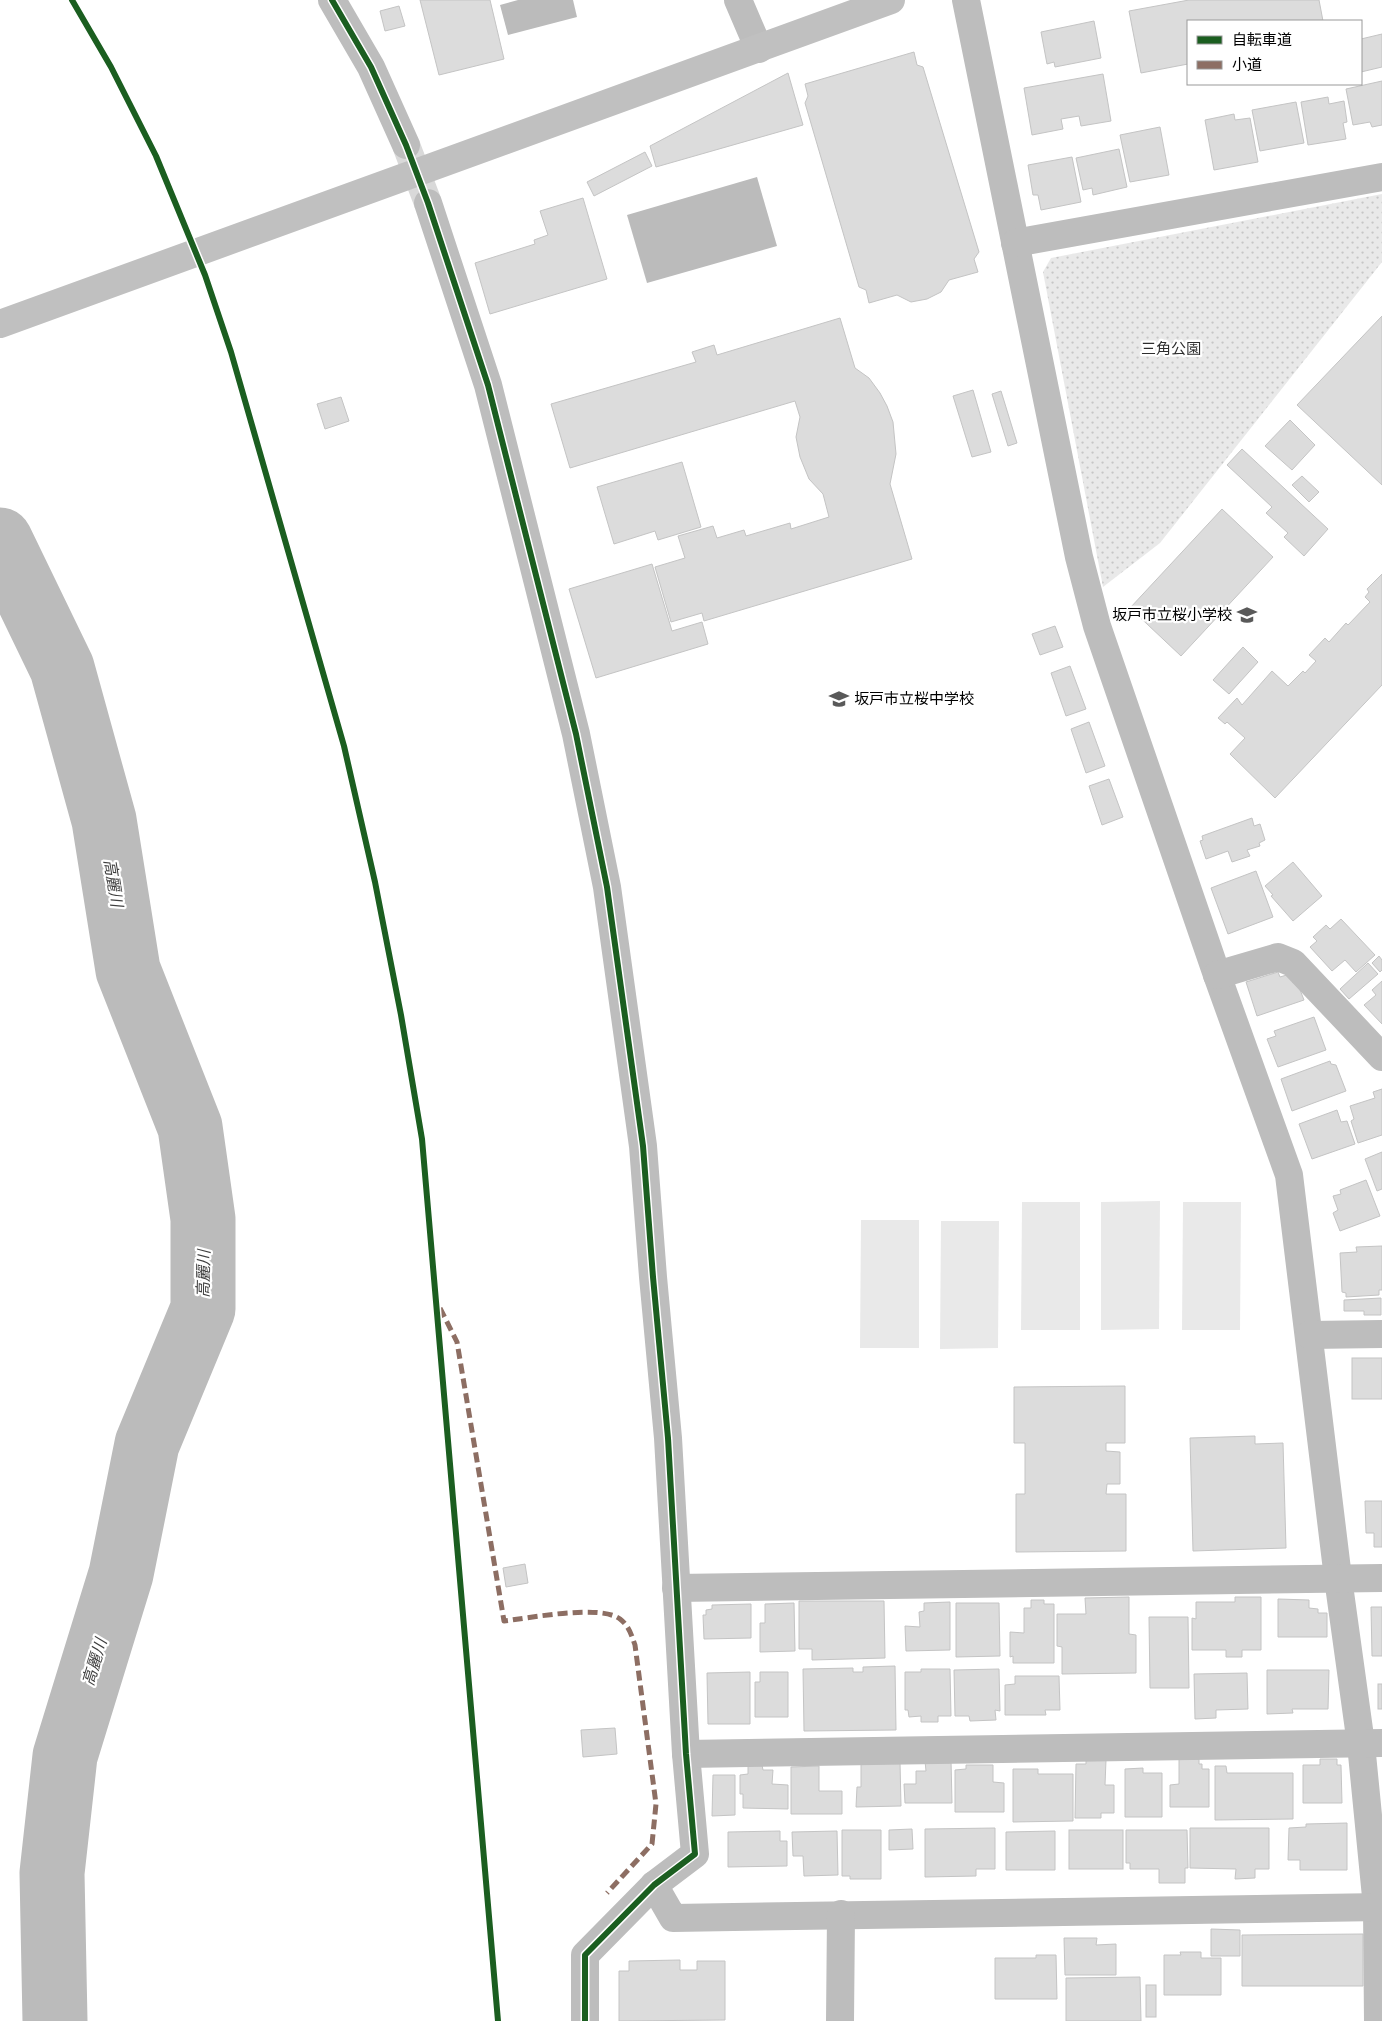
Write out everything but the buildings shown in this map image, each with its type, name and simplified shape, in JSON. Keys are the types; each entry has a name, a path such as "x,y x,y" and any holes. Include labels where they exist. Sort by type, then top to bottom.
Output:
{"street":[{"path":"332,0 370,67 406,145"},
{"path":"738,0 759,49"},
{"path":"0,324 891,0"},
{"path":"966,0 1078,557 1097,626 1217,975 1289,1175 1338,1578 1372,1744 1380,1907 1378,2021"},
{"path":"1014,243 1382,177"},
{"path":"428,203 488,385 576,734 607,887 643,1146 668,1438 686,1754 695,1854 654,1885 585,1955 586,2021"},
{"path":"1217,975 1278,957 1293,963 1382,1057"},
{"path":"1309,1335 1382,1334"},
{"path":"676,1588 1382,1578"},
{"path":"686,1754 1372,1744"},
{"path":"654,1885 672,1918 1380,1907"},
{"path":"840,2021 841,1914"}],"green space":[{"name":"三角公園","path":"1382,194 1382,262 1160,543 1103,587 1043,272 1051,258"},
{"path":"1160,1201 1159,1329 1101,1330 1101,1202"},
{"path":"1022,1202 1080,1202 1080,1330 1021,1330"},
{"path":"1183,1202 1241,1202 1240,1330 1182,1330"},
{"path":"861,1220 919,1220 919,1348 860,1348"},
{"path":"941,1221 999,1221 998,1348 940,1349"}],"shaded area":[{"path":"518,0 573,0 577,17 508,35 500,5"},
{"path":"757,177 777,246 647,283 627,215"}],"waterway":[{"name":"高麗川","path":"0,540 62,668 104,820 128,970 190,1127 203,1219 203,1309 147,1444 121,1574 65,1756 52,1873 55,2021"}],"tunnel":[{"path":"406,145 428,203"}],"marked path":[{"path":"440,1308 457,1342 504,1621 581,1612 610,1615 626,1624 635,1645 656,1804 652,1844 607,1893"}],"cycle path":[{"path":"72,0 111,67 156,156 205,275 231,352 344,746 375,882 401,1015 422,1139 498,2021"},
{"path":"332,0 371,67 406,145 428,203 488,385 576,734 607,887 643,1146 668,1438 686,1754 695,1854 654,1885 585,1955 585,2021"}],"place":[{"name":"坂戸市立桜小学校","path":"1247,615"},
{"name":"坂戸市立桜中学校","path":"839,699"}]}
